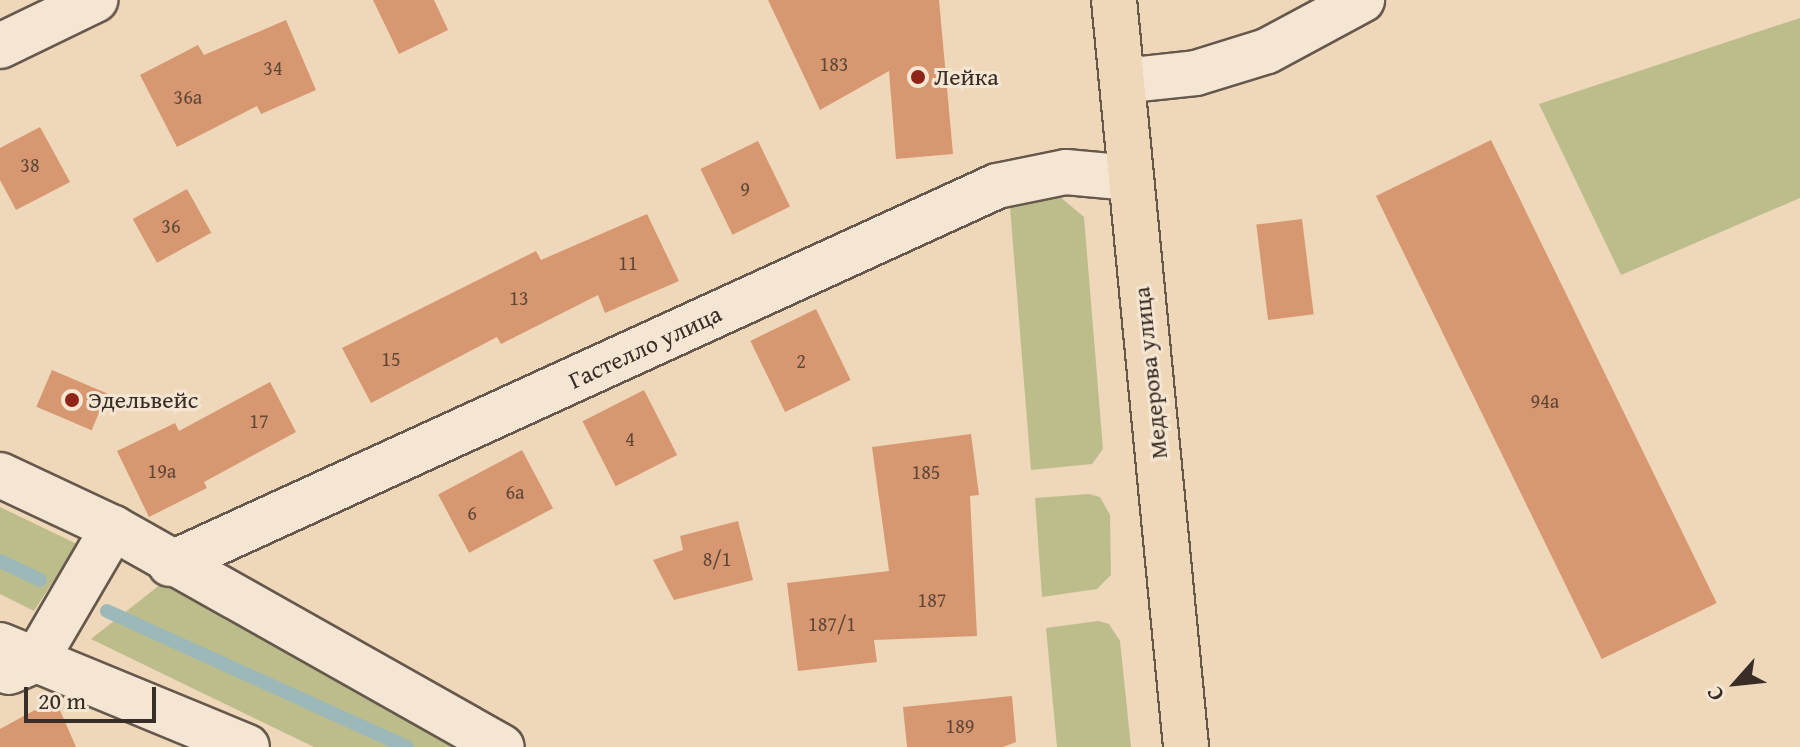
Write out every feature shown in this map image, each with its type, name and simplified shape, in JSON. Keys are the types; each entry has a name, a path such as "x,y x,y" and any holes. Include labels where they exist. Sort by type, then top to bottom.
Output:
{"main road":[{"name":"Медерова улица","path":"1114,0 1186,747"}],"street":[{"path":"0,46 95,0"},
{"path":"1122,81 1196,73 1267,51 1362,0"},
{"name":"Гастелло улица","path":"170,564 997,186 1066,172 1131,178"},
{"path":"0,475 113,528 170,564 502,747"},
{"path":"113,528 12,660 247,747"}],"green space":[{"path":"1800,18 1800,198 1621,275 1539,104"},
{"path":"1059,196 1084,217 1103,449 1092,464 1031,470 1010,207"},
{"path":"1089,494 1100,497 1110,515 1111,575 1097,589 1042,597 1035,498"},
{"path":"0,507 77,544 34,611 0,594"},
{"path":"161,584 495,747 314,747 91,639"},
{"path":"1098,621 1109,624 1120,641 1131,747 1057,747 1046,628"}],"building":[{"path":"373,0 434,0 448,30 399,54"},
{"path":"768,0 939,0 953,154 896,159 889,71 820,110"},
{"path":"286,20 316,90 261,114 257,106 177,147 140,75 198,45 204,55"},
{"path":"40,127 70,182 16,210 0,180 0,148"},
{"path":"1491,140 1717,603 1602,659 1376,196"},
{"path":"758,141 790,207 732,235 700,169"},
{"path":"187,189 211,233 157,263 133,219"},
{"path":"647,214 679,281 605,313 598,295 501,344 497,337 371,403 342,348 536,251 541,260"},
{"path":"1302,219 1314,314 1268,320 1256,225"},
{"path":"816,309 851,380 785,412 750,341"},
{"name":"Эдельвейс","path":"52,370 107,393 92,430 36,407"},
{"path":"270,382 296,432 204,482 207,488 149,517 117,451 175,423 179,431"},
{"path":"644,390 677,455 616,486 583,421"},
{"path":"971,434 979,495 970,496 977,636 874,640 877,662 798,671 787,583 889,571 872,447"},
{"path":"522,450 553,508 469,553 438,495"},
{"path":"738,521 753,580 674,600 653,560 683,550 680,536"},
{"path":"1012,696 1016,742 1003,747 907,747 903,707"},
{"path":"55,699 76,747 0,747 0,729"}],"waterway":[{"path":"0,561 40,580"},
{"path":"107,611 407,747"}],"place":[{"name":"Лейка","path":"918,77"},
{"name":"Эдельвейс","path":"72,400"}]}
